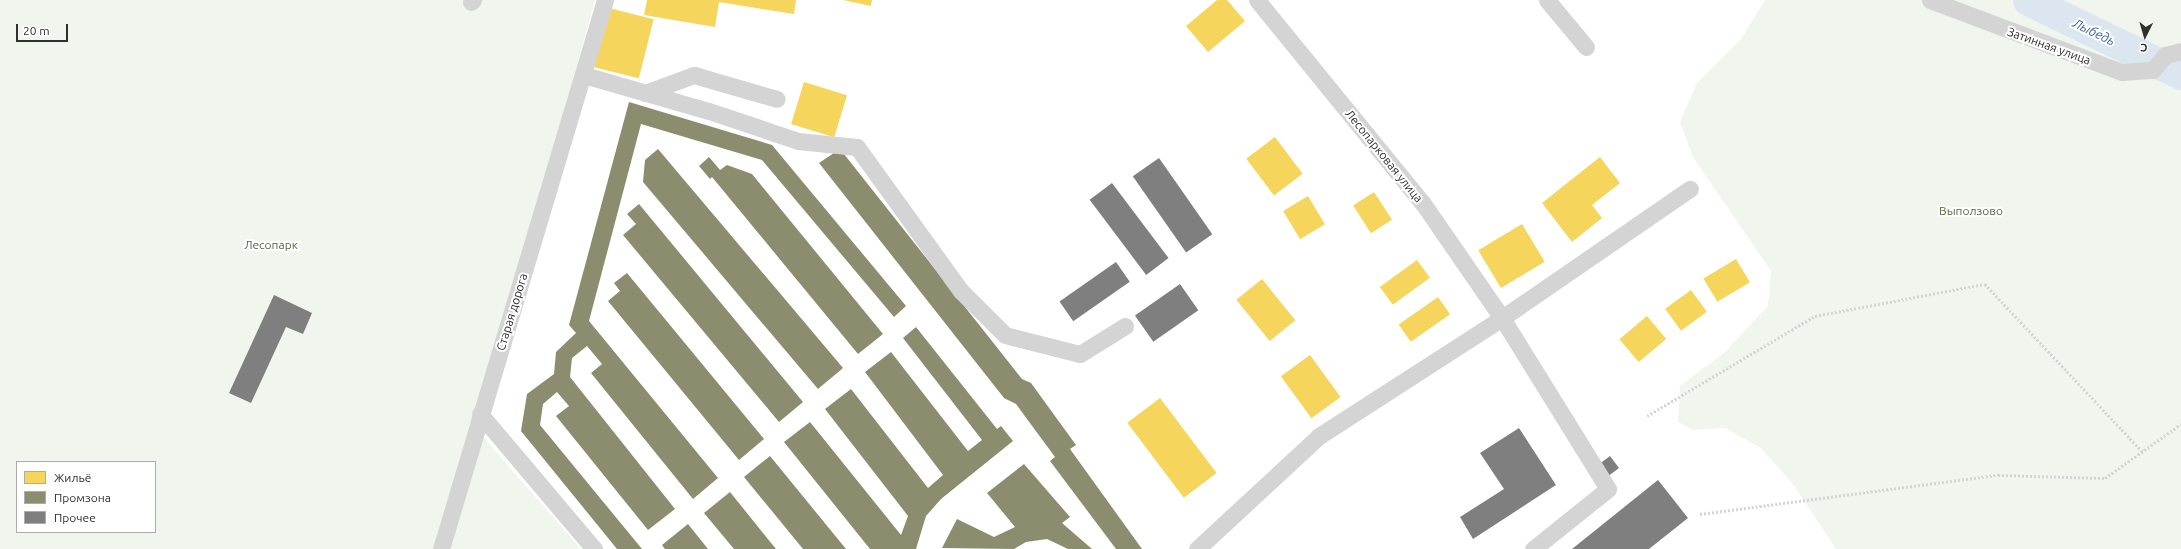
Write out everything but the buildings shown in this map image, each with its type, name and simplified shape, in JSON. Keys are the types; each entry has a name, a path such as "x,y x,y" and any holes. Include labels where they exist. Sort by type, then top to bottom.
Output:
{"street":[{"name":"Старая дорога","path":"441,549 480,414 584,75 605,0"},
{"name":"Лесопарковая улица","path":"1257,0 1422,202 1502,318 1608,489 1533,549"},
{"path":"1547,0 1586,47"},
{"name":"Затинная улица","path":"1930,0 2122,72 2153,70 2173,53"},
{"path":"584,75 798,140 857,147 961,291 1005,335 1080,354 1125,326"},
{"path":"645,93 694,76 777,99"},
{"path":"1197,549 1319,436 1502,318 1690,189"},
{"path":"480,414 594,549"}],"path":[{"path":"1647,416 1815,316 1984,284 2143,452"},
{"path":"1700,514 1998,475 2106,478 2181,424"}],"green space":[{"name":"Лесопарк","path":"0,0 595,0 476,429 581,549 0,549"},
{"name":"Выползово","path":"1765,0 2181,0 2181,549 1836,549 1793,484 1761,448 1725,428 1693,430 1678,422 1680,386 1725,352 1768,306 1771,271 1693,157 1680,122 1697,83 1741,39"}],"waterway":[{"name":"Лыбедь","path":"2028,0 2181,74"}]}
